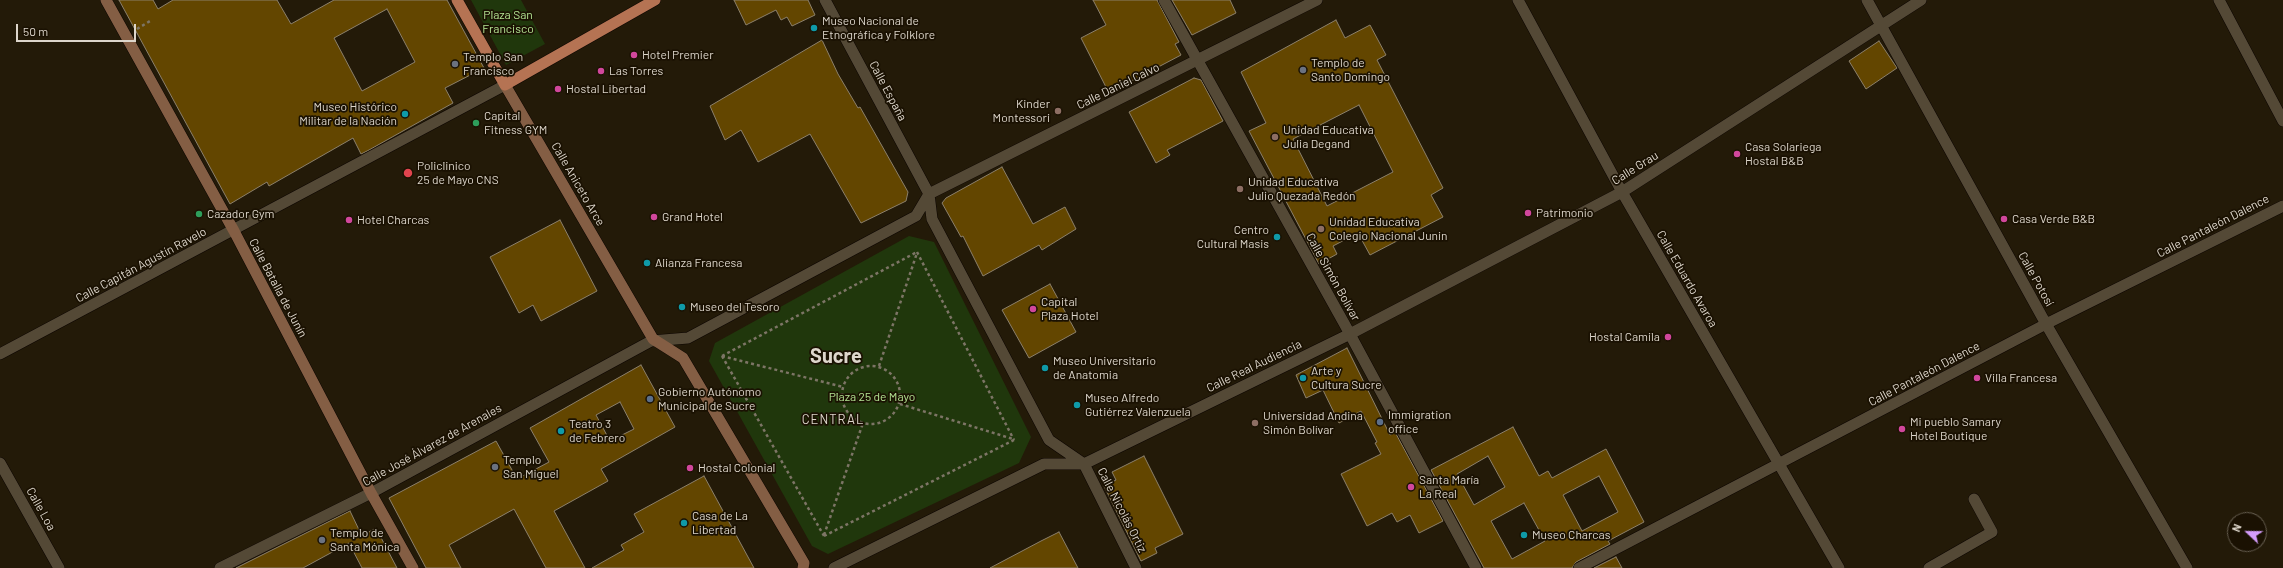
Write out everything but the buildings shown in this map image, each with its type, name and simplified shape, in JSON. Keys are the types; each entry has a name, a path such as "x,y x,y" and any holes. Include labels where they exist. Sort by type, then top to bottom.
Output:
{"main road":[{"name":"Calle Batalla de Junín","path":"106,0 234,231 371,494 413,568"},
{"name":"Calle Aniceto Arce","path":"457,0 504,85 653,339"},
{"path":"504,85 655,0"},
{"path":"653,339 683,358 804,562 804,568"}],"street":[{"name":"Calle España","path":"825,0 928,194"},
{"name":"Calle Simón Bolívar","path":"1164,0 1197,62 1350,334 1476,568"},
{"name":"Calle Daniel Calvo","path":"928,194 1197,62 1317,0"},
{"name":"Calle Eduardo Avaroa","path":"1518,0 1622,192 1839,568"},
{"name":"Calle Potosí","path":"1868,0 2046,324 2187,568"},
{"name":"Calle Grau","path":"1350,334 1622,192 1921,0"},
{"path":"2219,0 2283,121"},
{"name":"Calle Capitán Agustín Ravelo","path":"0,354 234,231 359,161 504,85"},
{"path":"653,339 688,338 916,216 928,194"},
{"path":"928,194 932,219 1049,440 1084,464"},
{"name":"Calle Pantaleón Dalence","path":"1579,568 2046,324 2283,206"},
{"name":"Calle Real Audiencia","path":"1084,464 1350,334"},
{"name":"Calle José Álvarez de Arenales","path":"220,568 371,494 653,339"},
{"name":"Calle Loa","path":"0,463 59,568"},
{"path":"834,568 1044,464 1084,464"},
{"name":"Calle Nicolás Ortiz","path":"1084,464 1136,568"},
{"path":"1929,568 1992,532 1974,499"}],"path":[{"path":"722,356 917,252"},
{"path":"879,366 917,252"},
{"path":"917,252 1014,440"},
{"path":"722,356 843,387"},
{"path":"722,356 824,536"},
{"path":"879,366 888,370 899,385 900,404 889,418 881,423 863,423 848,413 842,396 843,387 853,372 861,367 879,366"},
{"path":"900,404 1014,440"},
{"path":"824,536 863,423"},
{"path":"824,536 1014,440"}],"shaded area":[{"path":"533,470 585,568 426,568 409,536"}],"green space":[{"name":"Plaza San Francisco","path":"471,0 521,0 545,44 506,65"},
{"name":"Plaza 25 de Mayo","path":"909,236 934,242 1031,437 1019,463 828,554 812,546 709,361 715,343"}],"place":[{"name":"Museo Nacional de Etnográfica y Folklore","path":"814,28"},
{"name":"Hotel Premier","path":"634,55"},
{"name":"Templo San Francisco","path":"455,64"},
{"name":"Templo de Santo Domingo","path":"1303,70"},
{"name":"Las Torres","path":"601,71"},
{"name":"Hostal Libertad","path":"558,89"},
{"name":"Kinder Montessori","path":"1058,111"},
{"name":"Museo Histórico Militar de la Nación","path":"405,114"},
{"name":"Capital Fitness GYM","path":"476,123"},
{"name":"Unidad Educativa Julia Degand","path":"1275,137"},
{"name":"Casa Solariega Hostal B&B","path":"1737,154"},
{"name":"Policlinico 25 de Mayo CNS","path":"408,173"},
{"name":"Unidad Educativa Julio Quezada Redón","path":"1240,189"},
{"name":"Patrimonio","path":"1528,213"},
{"name":"Cazador Gym","path":"199,214"},
{"name":"Grand Hotel","path":"654,217"},
{"name":"Casa Verde B&B","path":"2004,219"},
{"name":"Hotel Charcas","path":"349,220"},
{"name":"Unidad Educativa Colegio Nacional Junin","path":"1321,229"},
{"name":"Centro Cultural Masis","path":"1277,237"},
{"name":"Alianza Francesa","path":"647,263"},
{"name":"Museo del Tesoro","path":"682,307"},
{"name":"Capital Plaza Hotel","path":"1033,309"},
{"name":"Hostal Camila","path":"1668,337"},
{"name":"Museo Universitario de Anatomia","path":"1045,368"},
{"name":"Arte y Cultura Sucre","path":"1303,378"},
{"name":"Villa Francesa","path":"1977,378"},
{"name":"Gobierno Autónomo Municipal de Sucre","path":"650,399"},
{"name":"Museo Alfredo Gutiérrez Valenzuela","path":"1077,405"},
{"name":"Immigration office","path":"1380,422"},
{"name":"Universidad Andina Simón Bolívar","path":"1255,423"},
{"name":"Mi pueblo Samary Hotel Boutique","path":"1902,429"},
{"name":"Teatro 3 de Febrero","path":"561,431"},
{"name":"Templo San Miguel","path":"495,467"},
{"name":"Hostal Colonial","path":"690,468"},
{"name":"Santa María La Real","path":"1411,487"},
{"name":"Casa de La Libertad","path":"684,523"},
{"name":"Museo Charcas","path":"1524,535"},
{"name":"Templo de Santa Mónica","path":"322,540"}],"district":[{"name":"Sucre","path":"836,356"},
{"name":"CENTRAL","path":"833,420"}]}
